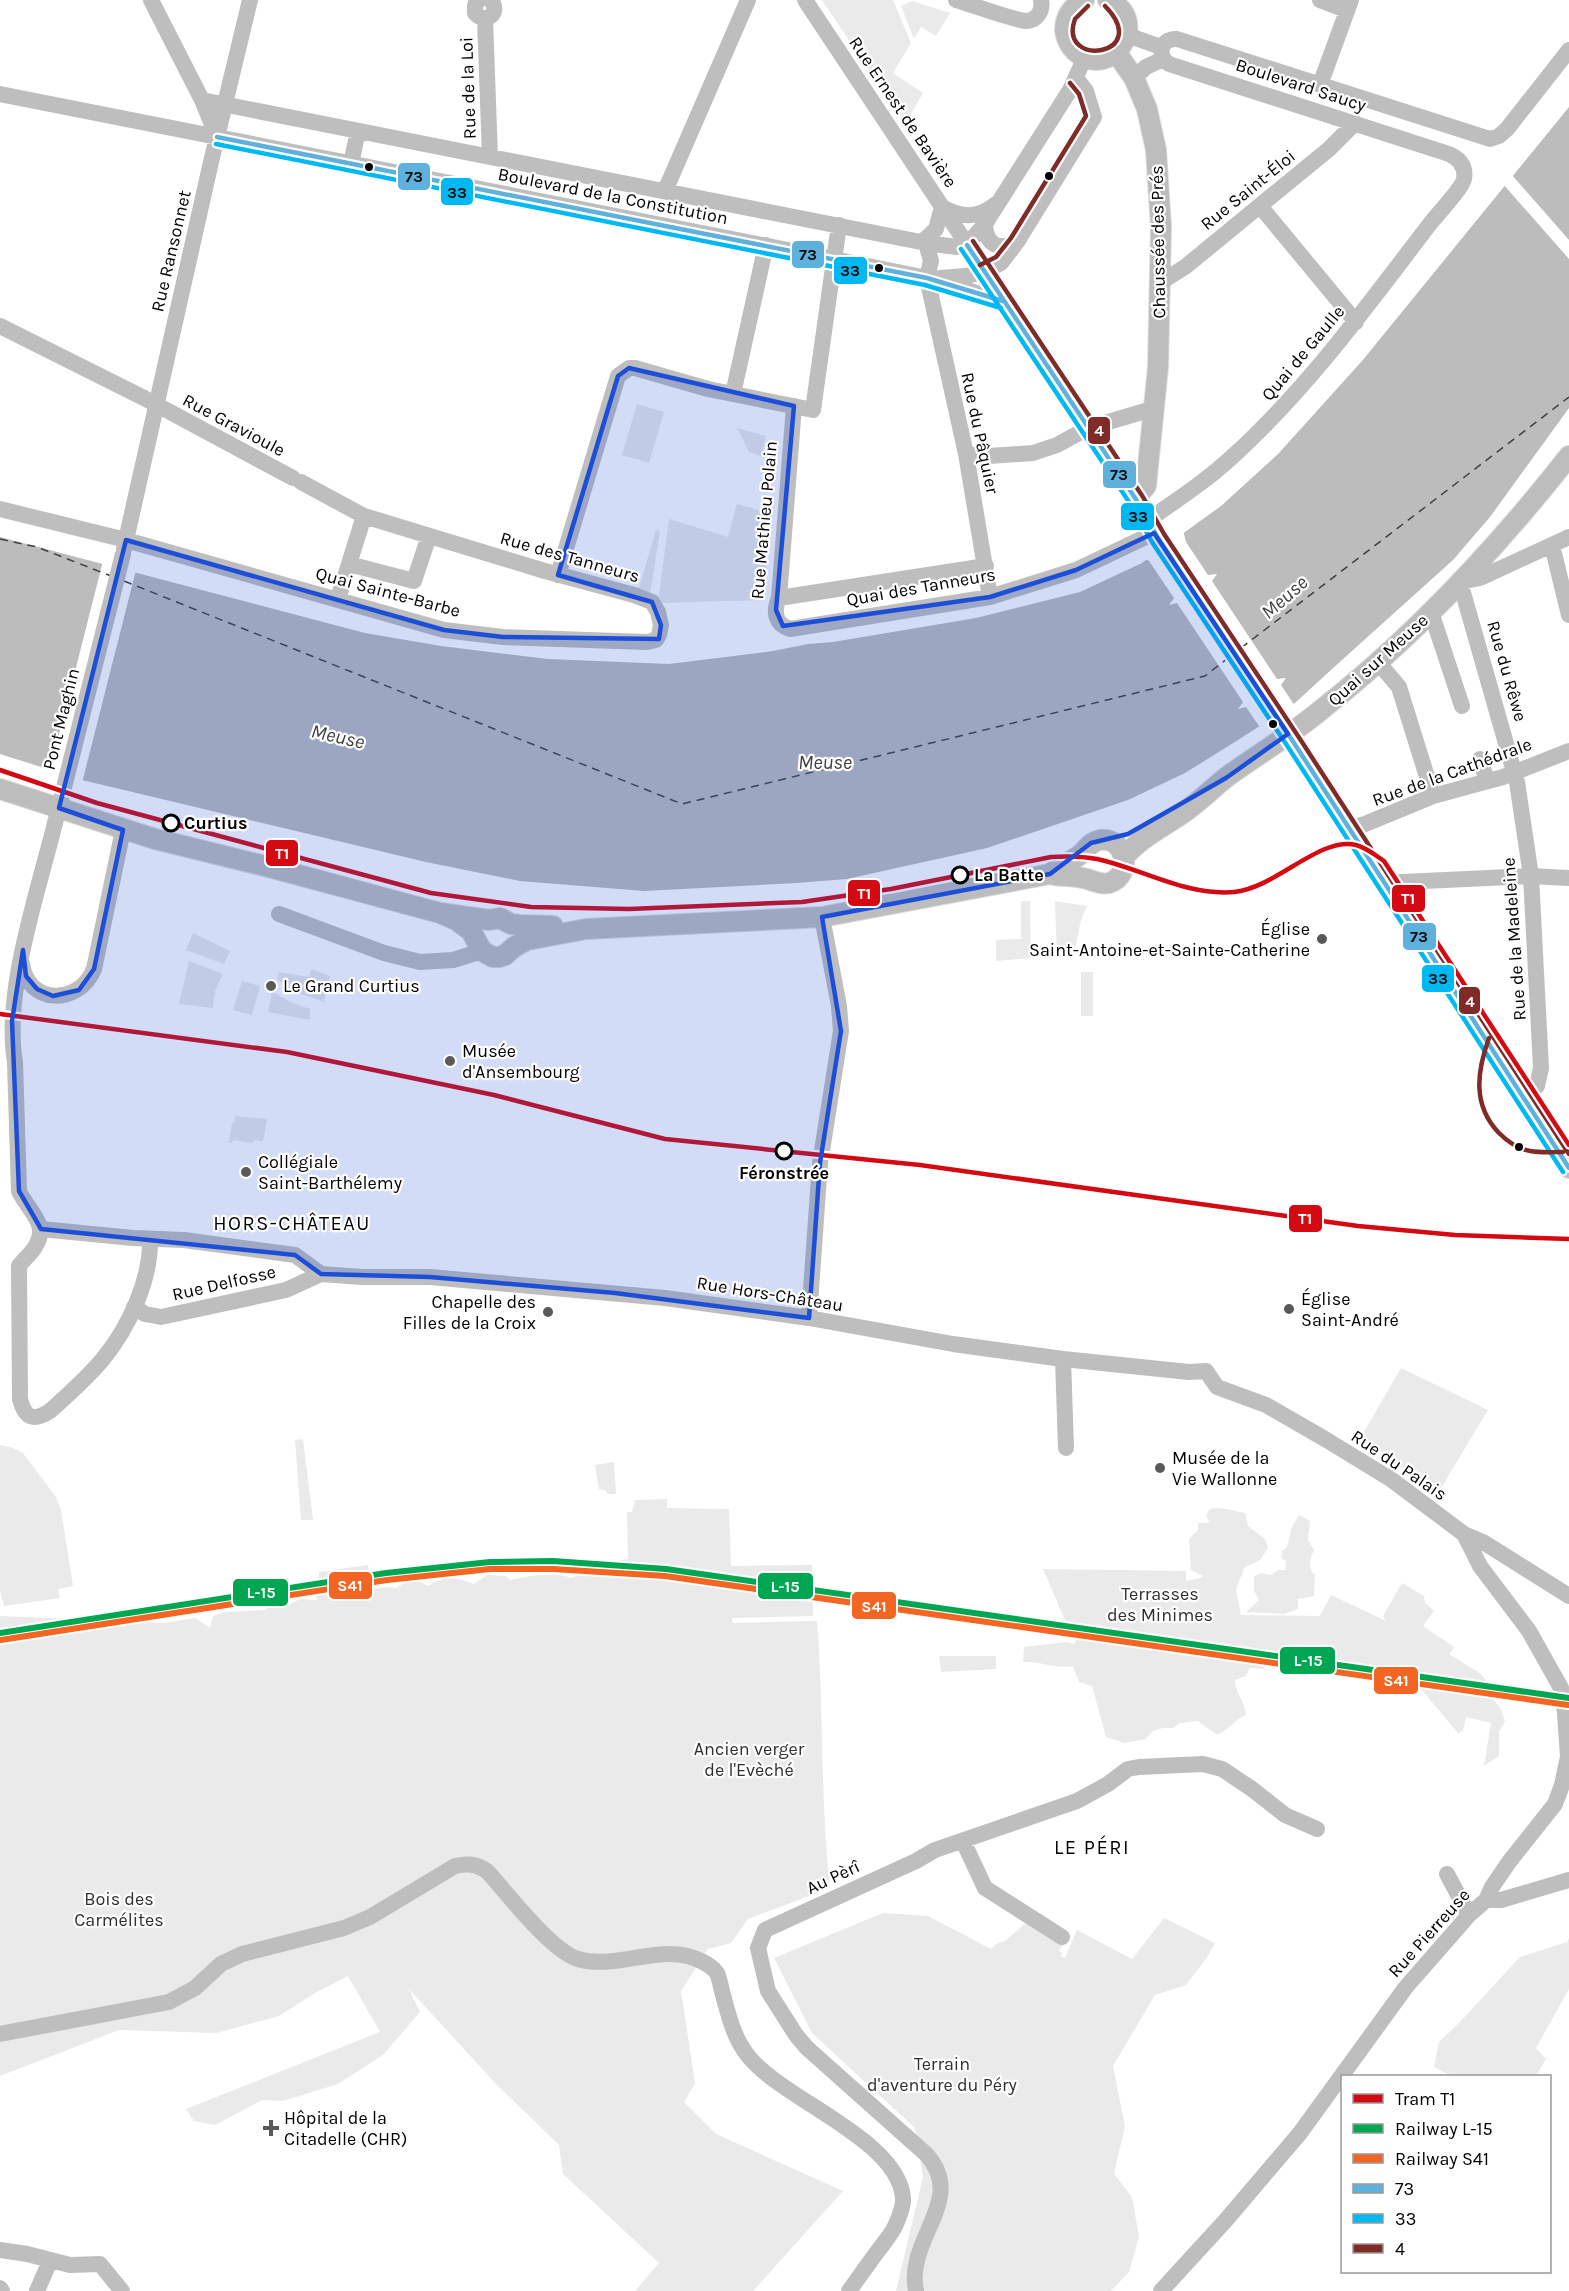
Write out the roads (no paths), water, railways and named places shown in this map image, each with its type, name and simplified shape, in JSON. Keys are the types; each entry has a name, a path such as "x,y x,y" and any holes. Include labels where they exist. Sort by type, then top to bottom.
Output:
{"main road":[{"path":"1084,0 1068,16 1065,27 1067,38 1072,49 1085,57 1104,58 1116,52 1124,43 1126,35 1124,16 1110,0"},
{"name":"Chaussée des Prés","path":"1116,52 1134,78 1147,109 1156,150 1161,227 1158,367 1146,486 1135,498"},
{"name":"Quai sur Meuse","path":"1226,778 1294,741 1321,711 1431,612 1460,582 1515,523 1569,456"},
{"path":"1135,498 1153,530 1294,741 1348,829 1569,1168"},
{"path":"1108,841 1128,834 1178,802 1226,778"},
{"path":"1124,857 1145,838 1185,811 1226,778"},
{"path":"0,789 123,830 440,913 489,920 500,918 511,924 586,929 822,917 1050,874 1089,879 1100,884 1112,882 1121,874 1124,857 1119,847 1102,840 1091,843 1083,852 1050,874"},
{"path":"1083,852 1081,864 1089,879"},
{"path":"440,913 471,931 487,955 499,957 527,940 586,929"},
{"path":"480,945 480,928 489,920"},
{"path":"511,924 516,935 514,947"}],"street":[{"path":"151,0 202,100 217,137"},
{"name":"Rue Ransonnet","path":"125,547 250,0"},
{"name":"Rue de la Loi","path":"484,0 475,13 485,19 490,157"},
{"path":"665,191 748,0"},
{"name":"Rue Ernest de Bavière","path":"806,0 1135,498"},
{"path":"956,0 1024,21 1036,17 1041,4 1068,16"},
{"path":"1320,0 1349,5 1320,85"},
{"name":"Boulevard Saucy","path":"1126,35 1162,53 1168,64 1440,151 1460,160 1464,169 1462,185"},
{"name":"Boulevard Saucy","path":"1162,53 1170,38 1177,39 1490,138 1499,136 1507,129 1569,50"},
{"path":"1134,78 1162,53"},
{"path":"967,245 985,224 1070,90 1085,57"},
{"path":"984,272 1001,263 1017,242 1094,117 1086,91 1076,78"},
{"name":"Boulevard de la Constitution","path":"0,94 927,278 1003,301"},
{"name":"Boulevard de la Constitution","path":"202,100 924,242 957,247 967,245"},
{"name":"Rue Saint-Éloi","path":"1161,282 1185,267 1260,206 1329,149 1355,123"},
{"path":"1440,151 1447,126"},
{"path":"351,164 358,131"},
{"name":"Quai de Gaulle","path":"1153,530 1288,403 1356,322 1445,203 1462,185"},
{"path":"927,278 931,261 924,242 936,229 942,207 955,214 968,217 987,212 997,204"},
{"path":"1260,206 1356,322"},
{"path":"985,224 986,235 998,246 1006,247 1017,242"},
{"path":"558,575 618,376 623,372 635,368 686,383 813,410 839,225"},
{"path":"733,394 766,245"},
{"name":"Boulevard de la Constitution","path":"927,278 966,276 984,272"},
{"name":"Rue du Pâquier","path":"927,278 966,454 990,597"},
{"name":"Rue Gravioule","path":"0,326 364,516"},
{"name":"Rue Mathieu Polain","path":"790,628 783,626 776,617 794,406"},
{"path":"966,454 988,456 1033,453 1057,445 1088,428 1152,410"},
{"name":"Quai Sainte-Barbe","path":"0,509 125,547 338,599 444,630 503,637 646,642"},
{"path":"338,599 364,516"},
{"name":"Rue des Tanneurs","path":"364,516 652,602 658,612 661,625 656,640 646,642"},
{"name":"Quai des Tanneurs","path":"790,628 990,597 1076,570 1153,530"},
{"path":"349,564 414,581 429,536"},
{"path":"1460,582 1480,578 1569,537"},
{"path":"1552,545 1569,615"},
{"name":"Pont Maghin","path":"41,1229 39,1221 21,1196 18,1180 12,1021 22,956 125,547"},
{"name":"Quai des Tanneurs","path":"778,598 986,566"},
{"name":"Rue du Rêwe","path":"1460,582 1515,772"},
{"path":"1431,612 1462,706"},
{"path":"1377,661 1399,687 1433,796"},
{"name":"Rue de la Cathédrale","path":"1348,829 1433,796 1515,772 1569,751"},
{"path":"1480,759 1487,781"},
{"name":"Rue de la Madeleine","path":"1515,772 1531,876 1541,1068 1537,1086 1522,1096"},
{"path":"22,956 23,967 31,983 37,989 53,996 71,994 86,984 94,969 123,830"},
{"path":"1384,884 1531,876 1569,878"},
{"path":"279,914 384,953 420,962 453,960 480,945"},
{"path":"808,1318 820,1163 841,1031 839,1005 822,917"},
{"path":"0,1027 12,1045"},
{"path":"150,1239 146,1274 134,1307 104,1358 50,1411 41,1417 34,1418 24,1411 20,1399 20,1266 34,1249 40,1238 41,1229 184,1240 295,1255 324,1274"},
{"name":"Rue Hors-Château","path":"324,1274 362,1277 430,1277 665,1298 808,1318 924,1340 1063,1359 1189,1372 1206,1371"},
{"name":"Rue Delfosse","path":"134,1307 145,1314 161,1317 285,1290 324,1274"},
{"path":"1063,1359 1066,1448"},
{"name":"Rue du Palais","path":"1206,1371 1217,1387 1266,1405 1325,1439 1392,1480 1464,1534 1483,1542 1569,1596"},
{"name":"Rue Pierreuse","path":"1342,2075 1406,1987 1469,1915 1486,1900 1509,1862 1555,1804 1567,1765 1567,1715 1561,1688 1529,1631 1480,1566 1464,1534"},
{"name":"Au Pèrî","path":"916,2291 914,2275 916,2259 940,2199 942,2186 940,2177 933,2161 926,2154 807,2048 796,2035 768,1991 758,1948 765,1930 916,1861 935,1850 1077,1801 1108,1784 1128,1769 1203,1764 1222,1769 1285,1815 1317,1829"},
{"path":"963,1841 985,1888 1062,1937"},
{"path":"0,2034 169,2002 195,1988 221,1964 242,1954 344,1928 370,1917 455,1866 466,1863 478,1865 487,1871 550,1941 577,1959 595,1962 676,1954 693,1956 706,1963 716,1972 731,2025 740,2045 751,2060 799,2097 869,2145 883,2158 898,2179 903,2200 895,2227 849,2291"},
{"path":"1447,1874 1469,1915"},
{"path":"1486,1900 1501,1900 1569,1880"},
{"name":"Rue Pierreuse","path":"1161,2291 1226,2220 1300,2133 1341,2077"},
{"path":"0,2250 70,2265 100,2264 122,2291"},
{"path":"37,2291 50,2261"}],"water":[{"name":"Meuse","path":"1569,107 1569,408 1490,517 1453,560 1295,703 1185,773 1128,800 987,848 847,879 644,891 520,881 426,862 82,780 0,754 0,537 365,633 441,646 548,659 669,664 773,651 976,618 1080,592 1142,563 1221,506 1278,454 1362,361"}],"tram line":[{"name":"T1","path":"0,770 97,803 431,893 531,907 629,909 802,902 891,889 1063,856 1114,863 1198,890 1234,892 1266,882 1328,848 1342,844 1356,845 1384,861 1569,1145"},
{"name":"T1","path":"0,1014 287,1052 494,1095 665,1139 920,1165 1358,1226 1455,1235 1569,1239"}],"rail line":[{"name":"L-15","path":"0,1633 386,1573 490,1562 553,1561 666,1569 1569,1698"},
{"name":"S41","path":"1,1640 387,1580 490,1569 553,1569 665,1576 1568,1705"}],"place":[{"name":"Curtius","path":"171,823"},
{"name":"La Batte","path":"960,875"},
{"name":"Église Saint-Antoine-et-Sainte-Catherine","path":"1322,939"},
{"name":"Le Grand Curtius","path":"271,986"},
{"name":"Musée d'Ansembourg","path":"450,1061"},
{"name":"Féronstrée","path":"784,1151"},
{"name":"Collégiale Saint-Barthélemy","path":"246,1172"},
{"name":"Église Saint-André","path":"1289,1309"},
{"name":"Chapelle des Filles de la Croix","path":"548,1312"},
{"name":"Musée de la Vie Wallonne","path":"1160,1468"},
{"name":"Hôpital de la Citadelle (CHR)","path":"271,2128"}],"district":[{"name":"HORS-CHÂTEAU","path":"292,1223"},
{"name":"LE PÉRI","path":"1092,1847"}],"park label":[{"name":"Terrasses des Minimes","path":"1160,1604"},
{"name":"Ancien verger de l'Evèché","path":"749,1759"},
{"name":"Bois des Carmélites","path":"119,1909"},
{"name":"Terrain d'aventure du Péry","path":"942,2074"}]}
